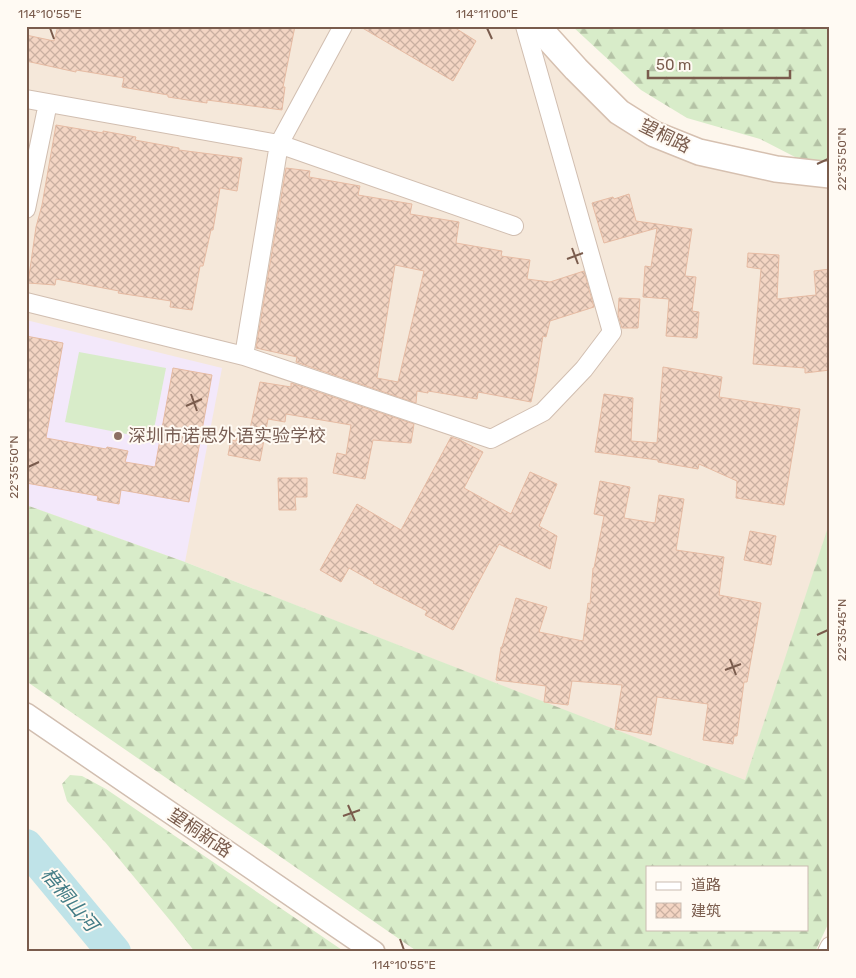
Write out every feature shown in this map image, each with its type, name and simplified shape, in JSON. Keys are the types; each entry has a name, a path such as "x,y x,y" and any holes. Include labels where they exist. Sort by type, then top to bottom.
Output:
{"main road":[{"name":"望桐路","path":"537,26 619,112 654,134 699,152 776,169 830,174"}],"street":[{"path":"244,356 279,144 343,26"},
{"path":"26,302 244,356 491,439 542,412 584,369 612,332 525,26"},
{"path":"26,99 279,144 514,226"},
{"path":"26,209 48,104"},
{"name":"望桐新路","path":"26,714 374,952"},
{"path":"827,952 830,946"}],"shaded area":[{"path":"26,26 527,26 682,156 785,184 830,188 830,526 745,781 185,562 26,505"},
{"name":"深圳市诺思外语实验学校","path":"26,320 222,368 185,562 26,505"}],"green space":[{"path":"572,26 830,26 830,175 760,139 687,118 641,90"},
{"path":"79,352 166,368 152,439 65,422"},
{"path":"26,505 185,562 745,780 830,521 830,920 815,952 418,952 26,681"},
{"path":"70,775 82,776 106,789 345,952 195,952 105,842 67,801 62,784"}],"building":[{"path":"58,26 295,26 283,87 285,87 282,110 207,100 207,103 168,97 168,95 122,87 124,78 76,70 76,72 26,61 26,35 54,41"},
{"path":"359,26 452,26 476,41 453,81"},
{"path":"56,125 136,137 135,140 179,148 179,150 242,158 237,191 220,188 213,230 211,230 203,266 200,266 192,310 170,307 171,301 118,293 119,291 56,279 55,285 28,283 36,227 42,205"},
{"path":"286,168 310,171 309,177 360,186 358,195 412,204 410,214 459,222 456,243 502,251 501,256 530,260 527,279 550,282 584,271 594,307 550,321 546,337 543,336 531,402 478,392 477,399 417,391 416,403 296,362 297,357 256,348","holes":["395,265 424,271 398,382 377,378"]},
{"path":"629,194 636,221 692,229 685,276 696,277 692,311 699,312 697,338 666,336 669,299 643,297 645,266 651,267 657,228 604,243 592,203"},
{"path":"748,253 779,255 777,299 816,295 814,271 830,269 830,370 805,373 805,368 753,364 761,269 747,267"},
{"path":"619,298 640,299 638,328 622,328 618,315"},
{"path":"26,336 63,343 46,438 128,451 125,462 155,467 173,368 212,375 189,502 121,490 119,504 97,500 98,496 26,483"},
{"path":"663,367 722,377 719,397 800,409 784,505 736,498 737,481 699,464 698,469 658,462 658,460 595,452 604,394 633,398 631,441 657,443"},
{"path":"260,382 291,387 291,383 414,424 411,443 373,440 365,479 333,473 337,453 346,455 351,425 286,414 285,422 268,419 260,461 228,455 231,440 236,441 239,427 250,429"},
{"path":"451,437 483,452 464,488 511,514 530,472 557,484 539,526 557,536 550,569 499,544 453,630 425,615 427,611 373,583 349,568 341,582 320,570 357,504 401,530"},
{"path":"278,478 307,478 307,497 295,497 296,510 279,510"},
{"path":"600,481 630,487 624,518 655,523 659,495 684,499 676,550 724,557 719,595 761,603 747,682 744,682 737,736 734,736 733,744 703,740 708,704 657,697 651,735 615,729 622,685 572,681 568,705 544,702 546,686 496,680 501,647 516,598 547,607 539,632 583,641 588,603 590,604 593,568 604,516 594,514"},
{"path":"750,531 776,536 771,565 744,560"}],"waterway":[{"name":"梧桐山河","path":"26,846 114,952"}],"place":[{"name":"深圳市诺思外语实验学校","path":"118,436"}]}
